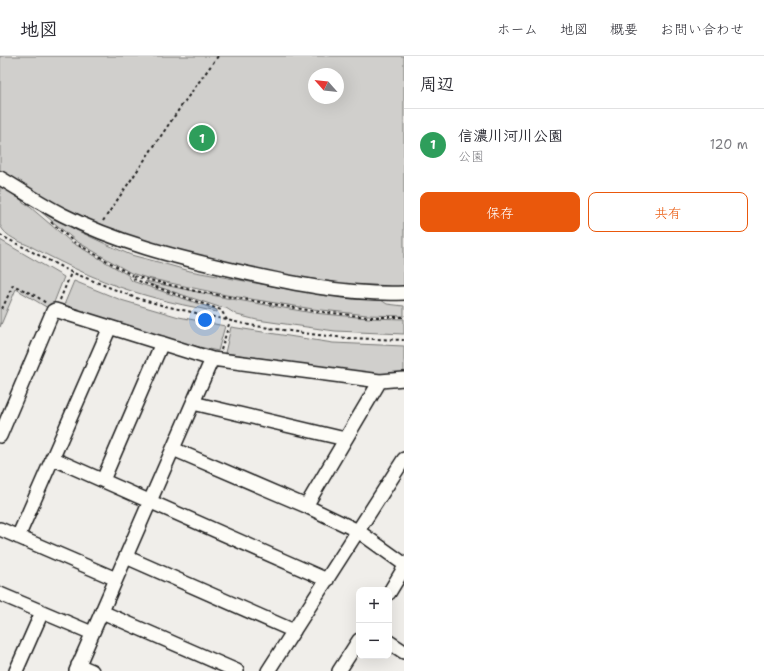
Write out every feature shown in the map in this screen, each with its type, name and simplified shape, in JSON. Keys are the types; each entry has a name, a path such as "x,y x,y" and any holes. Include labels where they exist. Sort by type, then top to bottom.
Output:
{"street":[{"path":"0,178 62,215 148,249 199,263 310,286 381,294 404,293"},
{"path":"0,436 53,311 57,307 110,327 215,359 380,381 404,379"},
{"path":"18,537 110,327"},
{"path":"103,480 162,343"},
{"path":"92,671 77,668 193,402 215,359"},
{"path":"306,506 380,381"},
{"path":"193,402 232,413 345,439"},
{"path":"173,449 306,506 358,531 404,568 392,588"},
{"path":"52,458 327,580"},
{"path":"268,671 404,459"},
{"path":"0,529 116,578"},
{"path":"126,557 294,631"},
{"path":"0,594 92,633"},
{"path":"16,671 42,612"},
{"path":"102,612 238,671"},
{"path":"392,644 404,652"},
{"path":"339,671 356,645"}],"path":[{"path":"97,230 182,104 218,56"},
{"path":"47,219 74,242 133,276 195,291 314,311 354,316 404,317"},
{"path":"0,235 71,272 136,298 228,320 310,334 346,338 404,340"},
{"path":"2,309 14,285 57,307 71,272"},
{"path":"133,276 134,279 144,283 222,310 228,320 215,359"}],"shaded area":[{"path":"0,56 404,56 404,293 381,294 148,249 0,178"},
{"path":"0,184 21,197 23,203 30,207 71,242 128,275 132,281 217,310 217,312 165,301 118,287 60,262 14,239 2,229 0,225"},
{"path":"42,208 76,230 131,255 190,271 321,295 381,300 387,304 404,306 404,316 367,315 313,309 226,295 147,278 131,273 76,241 40,211"},
{"path":"0,240 64,277 53,305 48,308 16,289 0,327"},
{"path":"74,281 121,300 179,317 225,326 218,351 159,337 64,305"},
{"path":"145,281 226,298 313,313 368,318 404,319 404,334 335,331 257,320 237,315 226,308 150,284"},
{"path":"231,327 333,343 404,346 404,376 380,375 225,353"}],"place":[{"name":"信濃川河川公園","path":"202,138"}]}
